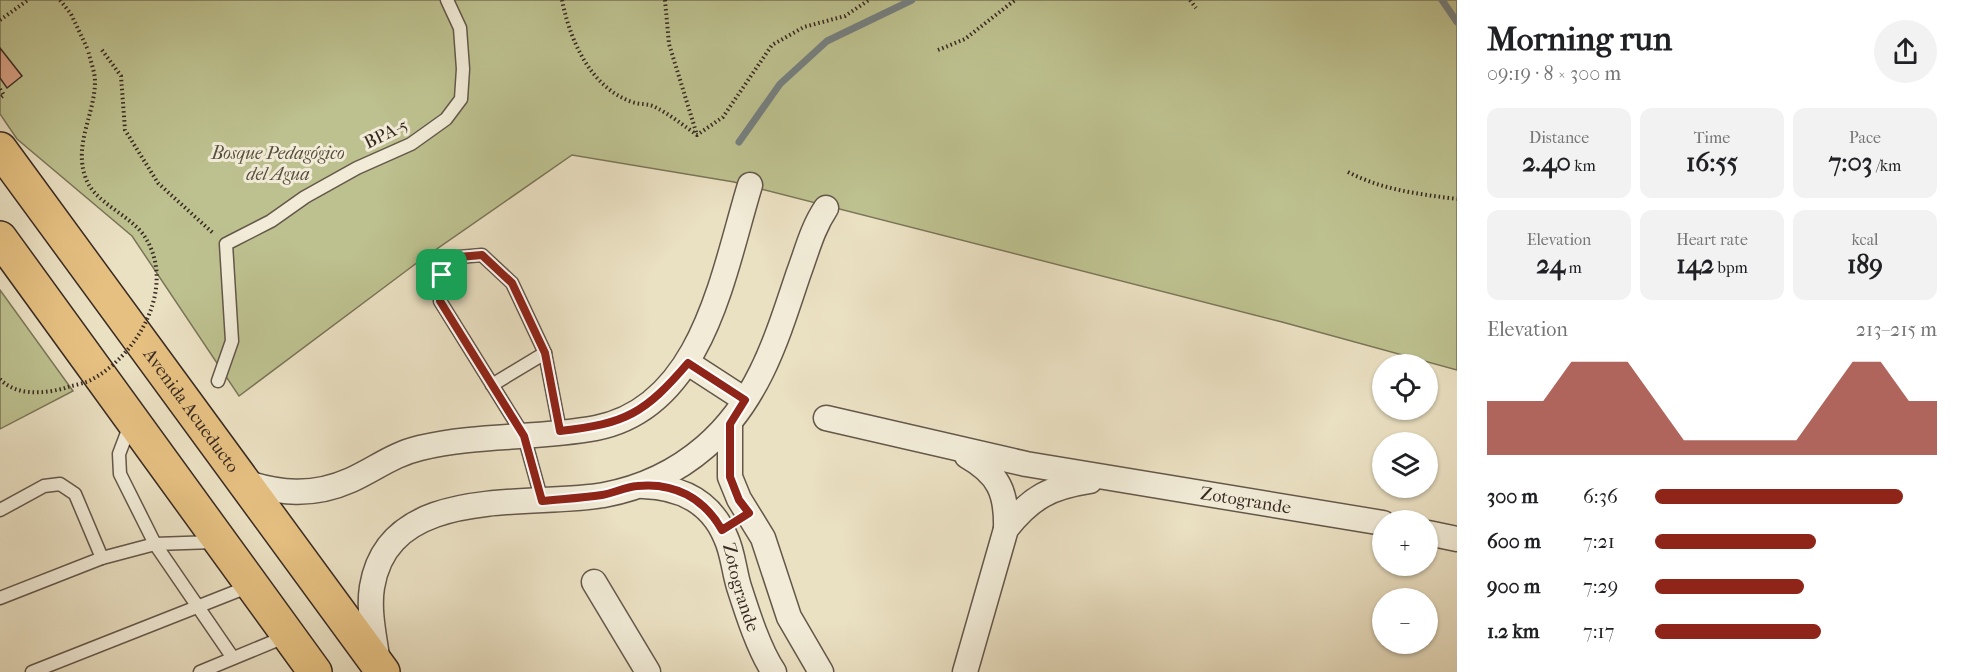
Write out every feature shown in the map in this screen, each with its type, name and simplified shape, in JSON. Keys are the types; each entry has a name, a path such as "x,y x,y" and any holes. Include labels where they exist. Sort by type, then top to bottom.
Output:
{"main road":[{"name":"Avenida Acueducto","path":"0,149 241,481 381,669"},
{"path":"0,238 132,418 218,542 315,672"}],"street":[{"path":"241,481 284,493 308,493 352,479 394,455 419,448 469,438 524,436 596,428 638,411 660,396 688,363 710,314 750,185"},
{"path":"381,669 372,612 372,588 379,562 409,525 429,515 454,508 604,495 637,486 680,466 730,424 770,358 813,228 826,208"},
{"path":"688,363 745,400"},
{"name":"Zotogrande","path":"826,418 1026,464 1372,522"},
{"name":"Zotogrande","path":"730,424 730,477 739,500 763,538 789,617 820,672"},
{"name":"Zotogrande","path":"952,447 979,462 996,479 1007,504 1006,529 965,672"},
{"name":"Zotogrande","path":"1006,529 1021,510 1036,498 1057,488 1107,479"},
{"name":"Zotogrande","path":"637,486 675,489 688,494 706,506 726,538 739,586 771,670"},
{"path":"722,530 749,513"},
{"path":"1438,535 1457,539"},
{"path":"594,582 648,672"}],"lane":[{"name":"BPA-5","path":"226,244 271,221 305,197 357,168 411,144 446,119 460,99 463,69 460,28 447,0"},
{"path":"218,381 232,341 226,244"},
{"path":"542,501 524,436 440,301 442,275 459,257 482,255 512,283 545,353 560,431"},
{"path":"492,385 545,353"},
{"path":"132,418 119,454 120,474 155,544 233,658"},
{"path":"0,510 44,486 60,484 75,494 102,558"},
{"path":"0,598 102,558 155,544 218,542"},
{"path":"32,672 200,608 251,586"},
{"path":"200,672 288,635"}],"path":[{"path":"0,20 28,0"},
{"path":"0,379 5,385 29,393 57,390 90,380 116,361 135,342 150,314 157,285 154,255 145,236 124,215 96,193 85,177 81,150 95,80 88,50 71,14 60,0"},
{"path":"562,0 568,29 589,69 611,89 632,102 653,105 697,135"},
{"path":"665,0 669,44 697,135"},
{"path":"697,135 723,117 772,45 804,27 845,16 869,0"},
{"path":"938,50 965,39 1016,0"},
{"path":"1190,0 1197,8"},
{"path":"102,50 121,76 125,130 158,183 226,244"},
{"path":"0,89 4,94 0,98"},
{"path":"1348,172 1368,182 1398,191 1457,199"}],"green space":[{"name":"Bosque Pedagógico del Agua","path":"0,0 1457,0 1457,370 1438,365 1438,354 1399,354 734,182 572,155 418,262 239,396 132,236 17,139 0,114"},
{"path":"0,290 73,391 0,429"}],"building":[{"path":"0,48 22,76 7,88 0,78"}],"waterway":[{"path":"739,142 780,84 827,41 912,0"},
{"path":"1442,0 1457,22"}],"route":[{"path":"482,255 512,283 545,353 560,431 596,428 638,411 660,396 688,363 745,400 730,424 730,477 739,500 749,513 722,530 706,506 688,494 656,486 637,486 604,495 542,501 524,436 440,301 442,275 459,257 482,255"}]}
